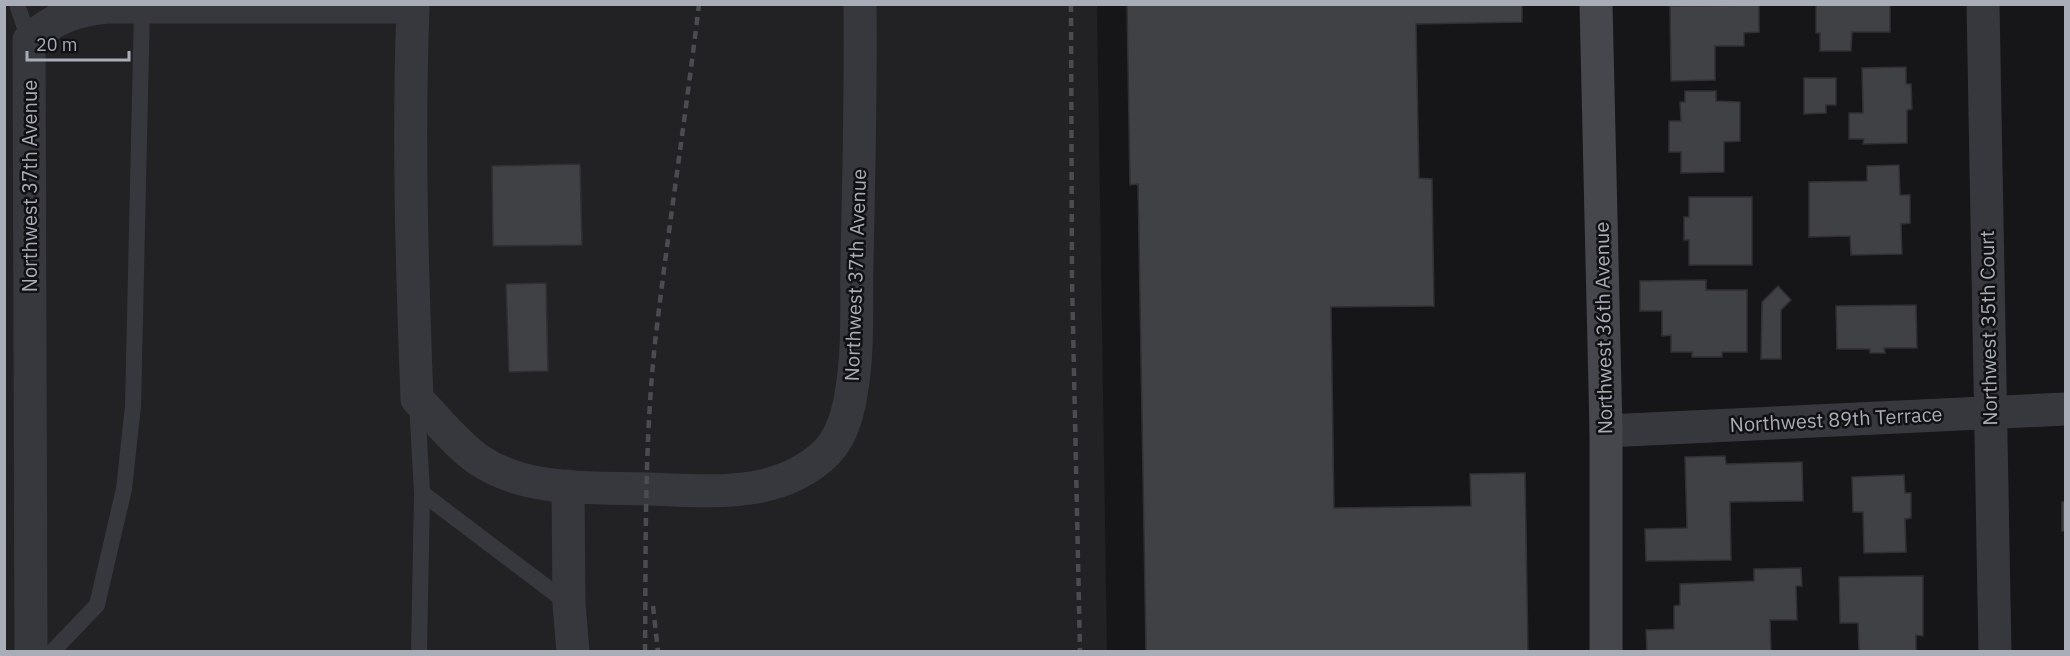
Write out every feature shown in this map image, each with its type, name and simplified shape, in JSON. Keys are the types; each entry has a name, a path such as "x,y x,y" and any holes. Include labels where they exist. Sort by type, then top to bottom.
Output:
{"street":[{"name":"Northwest 37th Avenue","path":"417,399 476,458 491,468 526,481 568,486 722,491 758,488 793,476 828,451 837,437 848,410 855,356 861,84 860,4"},
{"name":"Northwest 36th Avenue","path":"1596,4 1606,431 1606,651"},
{"name":"Northwest 35th Court","path":"1983,4 1995,651"},
{"path":"29,40 46,26 73,11 106,7 413,6 412,280 417,399"},
{"name":"Northwest 37th Avenue","path":"29,40 31,651"},
{"name":"Northwest 89th Terrace","path":"1606,431 2066,409"},
{"path":"568,486 569,604 573,651"}],"lane":[{"path":"17,4 29,40"},
{"path":"52,651 97,605 118,519 128,464 133,406 142,7"},
{"path":"417,399 422,493 419,651"},
{"path":"422,493 569,604"}],"shaded area":[{"path":"4,5 1097,5 1107,651 5,651"}],"building":[{"path":"1127,4 1522,4 1522,22 1416,24 1419,178 1432,179 1434,306 1331,307 1334,508 1471,506 1470,474 1525,473 1528,652 1146,652 1138,184 1130,185"},
{"path":"1816,4 1890,4 1890,32 1852,32 1851,51 1820,51 1820,33 1816,33"},
{"path":"1759,5 1759,32 1744,33 1744,46 1715,46 1715,80 1671,81 1670,6"},
{"path":"1906,67 1906,84 1911,84 1912,109 1907,110 1907,143 1863,144 1864,139 1849,139 1849,113 1863,113 1862,68"},
{"path":"1804,78 1836,78 1836,105 1826,105 1826,113 1804,114"},
{"path":"1685,91 1716,91 1716,101 1740,102 1740,141 1724,142 1724,172 1681,173 1681,152 1669,152 1669,121 1681,121 1680,102 1685,102"},
{"path":"580,164 582,245 493,246 492,166"},
{"path":"1899,165 1900,195 1910,195 1910,223 1901,224 1902,254 1851,255 1850,236 1809,237 1809,182 1867,181 1867,166"},
{"path":"1689,197 1752,197 1752,265 1689,265 1689,240 1684,240 1684,217 1689,217"},
{"path":"1706,280 1706,290 1747,290 1747,352 1722,352 1722,357 1692,357 1692,352 1671,352 1671,335 1662,336 1662,311 1640,311 1640,281"},
{"path":"546,283 548,371 509,372 506,284"},
{"path":"1778,286 1791,300 1781,310 1781,359 1761,359 1762,302"},
{"path":"1916,305 1917,348 1884,348 1885,353 1870,353 1870,349 1837,349 1836,306"},
{"path":"1725,456 1726,464 1802,462 1803,501 1730,502 1731,560 1646,561 1645,529 1687,528 1685,457"},
{"path":"1904,475 1905,493 1911,493 1911,518 1905,519 1906,552 1864,553 1863,512 1853,512 1852,477"},
{"path":"2062,502 2066,502 2066,531 2062,531"},
{"path":"1801,568 1802,586 1796,586 1797,620 1770,620 1771,652 1647,652 1646,630 1674,629 1674,606 1680,605 1680,584 1754,581 1754,569"},
{"path":"1923,576 1923,636 1916,635 1916,652 1859,652 1858,623 1840,623 1839,577"}],"railway":[{"path":"645,652 646,493 652,373 699,4"},
{"path":"1071,4 1072,280 1080,652"},
{"path":"653,606 658,652"}]}
